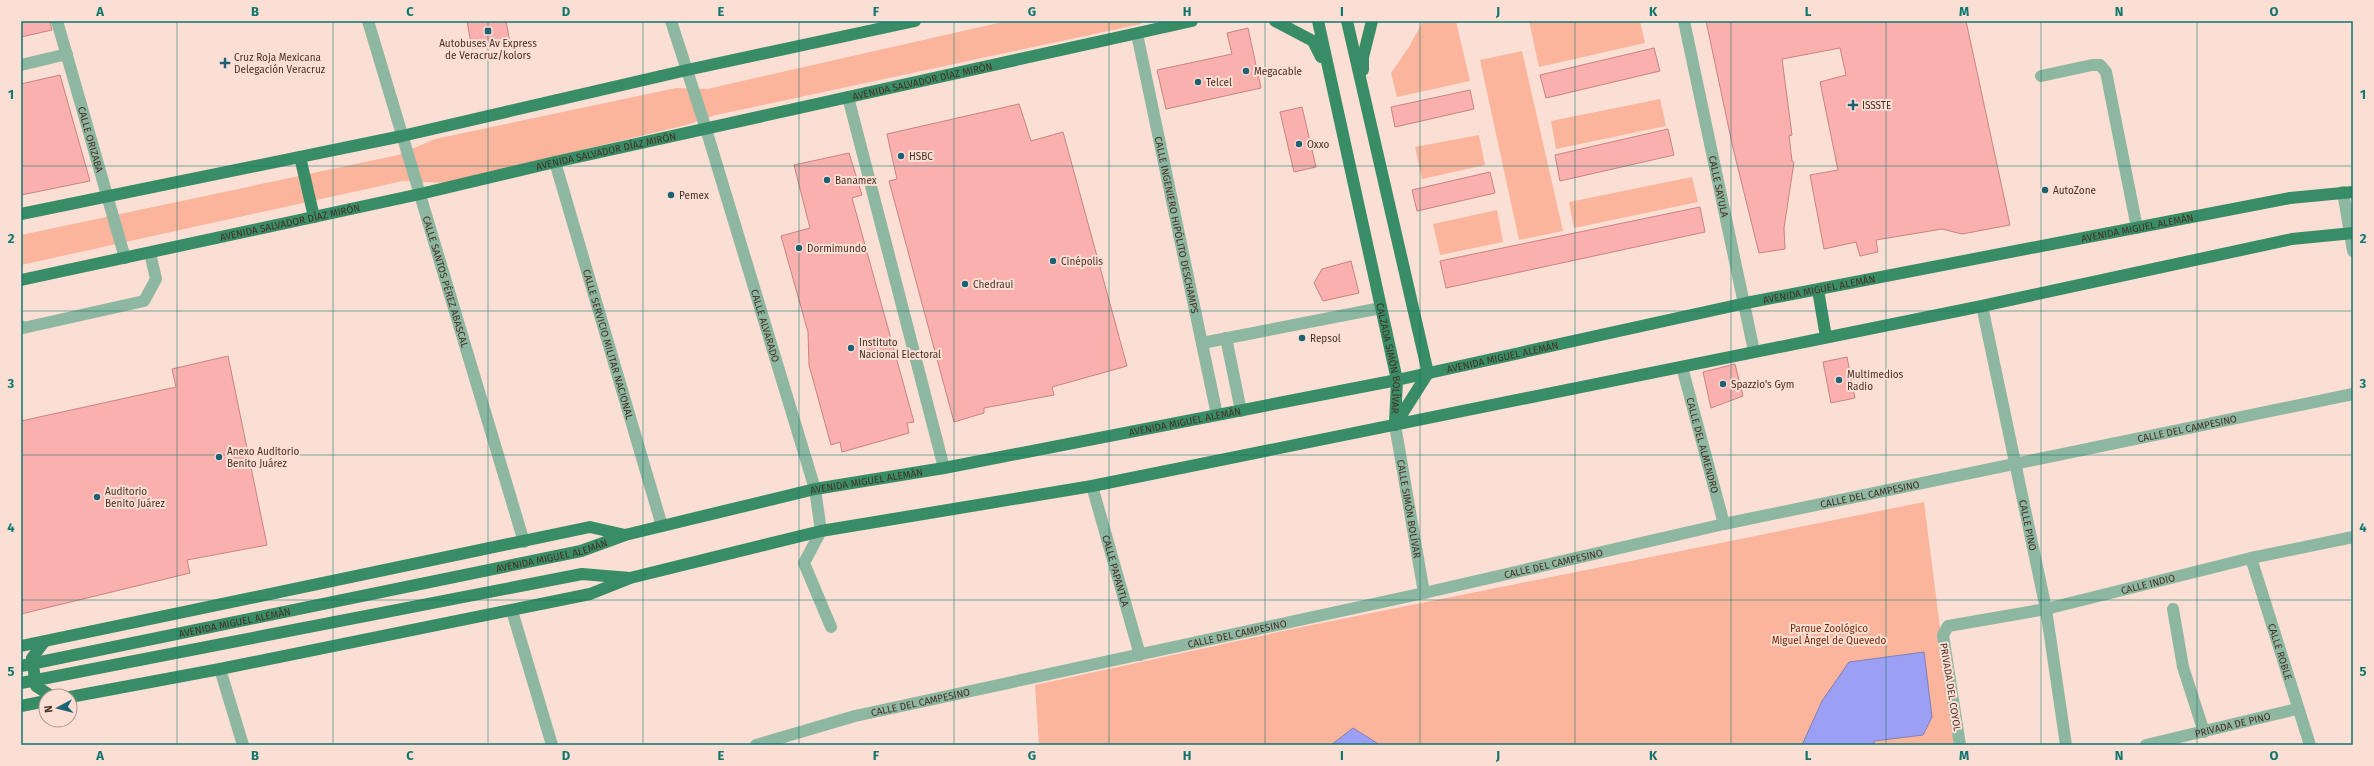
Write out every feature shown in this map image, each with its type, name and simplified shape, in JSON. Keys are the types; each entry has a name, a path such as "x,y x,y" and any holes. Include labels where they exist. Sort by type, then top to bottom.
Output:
{"main road":[{"path":"21,214 402,136 687,70 915,21"},
{"name":"AVENIDA SALVADOR DÍAZ MIRÓN","path":"21,280 420,194 555,162 1192,21"},
{"path":"1275,21 1313,41 1329,70"},
{"name":"CALZADA SIMÓN BOLÍVAR","path":"1318,21 1397,380 1395,424"},
{"path":"1347,21 1428,373"},
{"path":"1363,91 1363,58 1372,21"},
{"path":"300,157 314,217"},
{"name":"AVENIDA MIGUEL ALEMÁN","path":"21,666 226,626 581,551 625,535 815,489 944,468 1397,380 1746,303 2290,198 2348,192"},
{"name":"AVENIDA MIGUEL ALEMÁN","path":"21,683 582,574 630,578 821,531 1092,486 1395,424 1682,368 1754,351 1982,306 2292,239 2352,233"},
{"path":"1818,290 1826,337"},
{"name":"CALZADA SIMÓN BOLÍVAR","path":"1395,424 1428,373"},
{"path":"21,646 590,527 625,535"},
{"path":"78,696 512,611 590,594 630,578"},
{"path":"38,689 32,658 44,642"},
{"path":"21,706 38,703"}],"street":[{"name":"CALLE ORIZABA","path":"57,21 108,196 124,258"},
{"name":"CALLE SANTOS PÉREZ ABASCAL","path":"368,21 524,542"},
{"name":"CALLE ALVARADO","path":"671,21 706,129 815,489 821,531"},
{"name":"CALLE SAYULA","path":"1684,21 1746,303 1754,351"},
{"name":"CALLE INGENIERO HIPÓLITO DESCHAMPS","path":"1137,34 1217,415"},
{"path":"21,65 67,54"},
{"path":"2041,76 2092,65 2100,65 2106,72 2137,228"},
{"path":"848,97 944,468"},
{"name":"CALLE SERVICIO MILITAR NACIONAL","path":"555,162 662,526"},
{"path":"2348,192 2353,251"},
{"path":"21,326 23,328 144,301 156,279 150,253"},
{"name":"CALLE PINO","path":"1982,306 2014,465 2046,609 2066,745"},
{"path":"1202,343 1381,308"},
{"path":"1226,338 1241,411"},
{"name":"CALLE DEL ALMENDRO","path":"1682,368 1724,524"},
{"name":"CALLE DEL CAMPESINO","path":"756,745 855,716 1424,593 1724,524 2353,394"},
{"name":"CALLE SIMÓN BOLÍVAR","path":"1395,424 1424,593"},
{"name":"CALLE PAPANTLA","path":"1092,486 1140,655"},
{"path":"821,531 804,562 831,627"},
{"name":"CALLE INDIO","path":"1944,629 1948,626 2046,609 2251,558 2353,537"},
{"name":"CALLE ROBLE","path":"2251,558 2297,709 2310,745"},
{"path":"2173,609 2184,667 2204,732"},
{"path":"512,611 552,745"},
{"name":"PRIVADA DEL COYOL","path":"1944,629 1943,635 1960,745"},
{"path":"220,669 243,745"},
{"name":"PRIVADA DE PINO","path":"2146,745 2297,709"}],"green space":[{"path":"1007,21 1140,21 1141,24 716,115 686,125 445,183 403,181 21,265 21,235 398,155 435,139 676,88 707,89"},
{"path":"1423,21 1456,21 1470,81 1397,97 1391,73 1409,47"},
{"path":"1529,21 1640,21 1645,43 1539,67"},
{"path":"1522,51 1563,231 1519,240 1480,60"},
{"path":"1660,99 1666,126 1556,149 1551,121"},
{"path":"1479,135 1485,165 1422,179 1415,147"},
{"path":"1692,177 1698,202 1574,228 1569,202"},
{"path":"1497,210 1503,242 1440,255 1433,224"},
{"name":"Parque Zoológico Miguel Ángel de Quevedo","path":"1924,502 1955,745 1039,745 1035,685 1297,628"}],"water":[{"path":"1924,652 1932,717 1923,735 1874,741 1874,745 1802,745 1822,701 1849,662"},
{"path":"1353,728 1380,745 1331,745"}],"building":[{"path":"21,21 50,21 52,30 21,37"},
{"name":"Autobuses Av Express de Veracruz/kolors","path":"467,21 506,21 510,42 472,49"},
{"name":"ISSSTE","path":"1706,21 1966,21 2010,225 1962,234 1942,229 1876,240 1878,252 1860,256 1856,242 1824,249 1810,175 1838,170 1820,82 1846,75 1840,48 1782,59 1792,135 1789,136 1792,161 1794,162 1784,228 1785,249 1759,253 1733,148"},
{"name":"Telcel","path":"1248,28 1261,88 1166,109 1157,70 1232,54 1227,33"},
{"path":"1654,48 1660,71 1546,98 1540,75"},
{"path":"60,75 90,181 21,195 21,84"},
{"path":"1470,90 1474,109 1395,127 1391,107"},
{"path":"1019,104 1031,141 1063,132 1127,366 1052,387 1054,395 984,408 984,413 954,422 889,181 897,179 887,134"},
{"name":"Oxxo","path":"1302,107 1316,167 1294,172 1280,112"},
{"path":"1668,129 1674,155 1560,181 1555,155"},
{"name":"Instituto Nacional Electoral","path":"849,153 862,195 852,198 914,422 907,423 909,433 842,452 840,442 831,445 809,365 808,332 781,236 810,228 794,165"},
{"path":"1490,172 1495,193 1417,211 1412,190"},
{"path":"1700,207 1705,232 1446,288 1440,261"},
{"path":"1351,261 1359,293 1323,301 1314,283 1322,269"},
{"name":"Auditorio Benito Juárez","path":"228,356 267,545 187,560 190,573 21,614 21,421 176,387 172,369"},
{"name":"Multimedios Radio","path":"1847,357 1855,398 1831,403 1823,362"},
{"name":"Spazzio's Gym","path":"1735,364 1743,396 1711,408 1703,372"}],"place":[{"name":"Autobuses Av Express de Veracruz/kolors","path":"488,31"},
{"name":"Cruz Roja Mexicana Delegación Veracruz","path":"225,63"},
{"name":"Megacable","path":"1246,71"},
{"name":"Telcel","path":"1198,82"},
{"name":"ISSSTE","path":"1853,105"},
{"name":"Oxxo","path":"1299,144"},
{"name":"HSBC","path":"901,156"},
{"name":"Banamex","path":"827,180"},
{"name":"AutoZone","path":"2045,190"},
{"name":"Pemex","path":"671,195"},
{"name":"Dormimundo","path":"799,248"},
{"name":"Cinépolis","path":"1053,261"},
{"name":"Chedraui","path":"965,284"},
{"name":"Repsol","path":"1302,338"},
{"name":"Instituto Nacional Electoral","path":"851,348"},
{"name":"Multimedios Radio","path":"1839,380"},
{"name":"Spazzio's Gym","path":"1723,384"},
{"name":"Anexo Auditorio Benito Juárez","path":"219,457"},
{"name":"Auditorio Benito Juárez","path":"97,497"}]}
